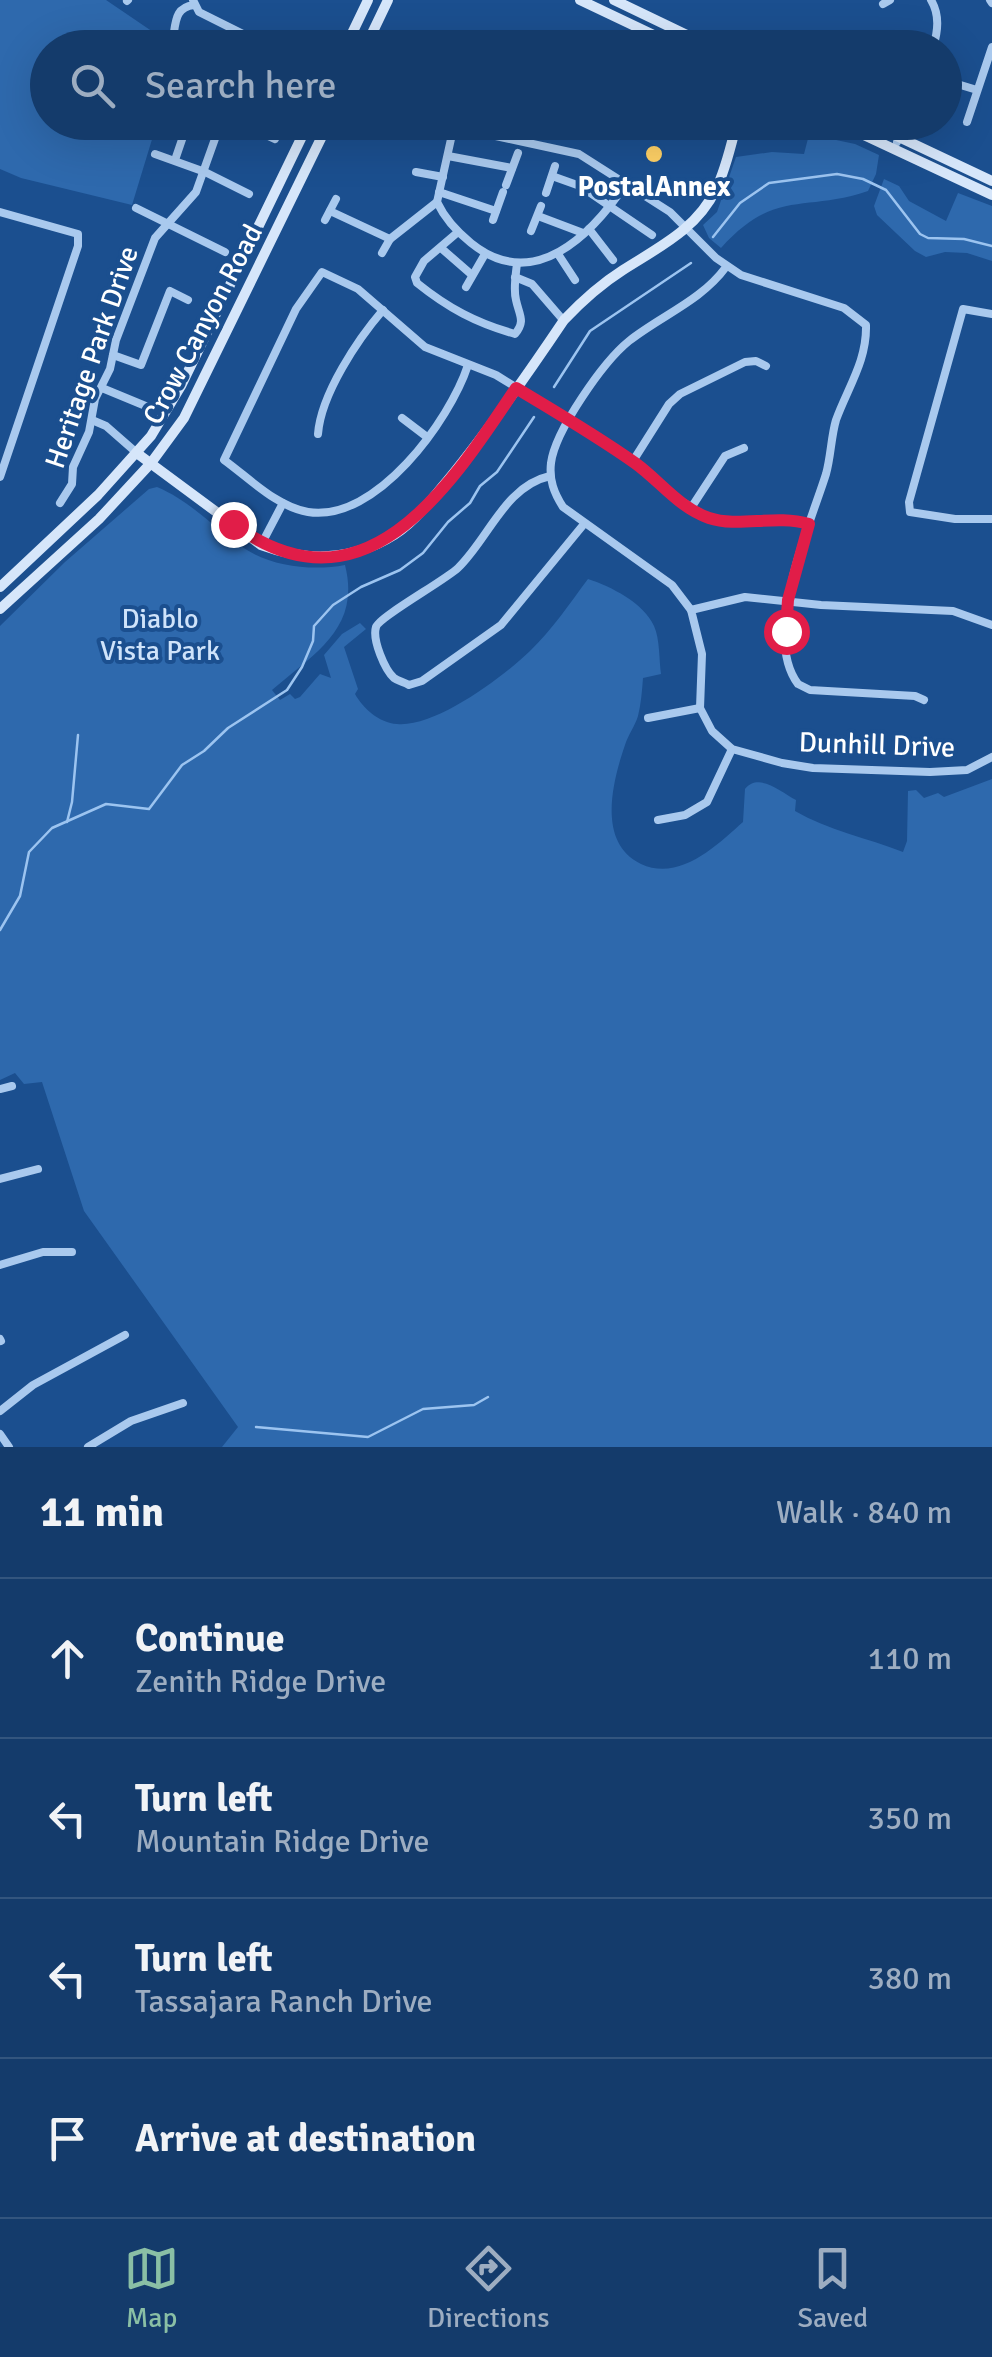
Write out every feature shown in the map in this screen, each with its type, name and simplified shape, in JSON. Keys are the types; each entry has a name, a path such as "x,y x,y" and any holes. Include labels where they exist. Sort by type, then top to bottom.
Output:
{"main road":[{"path":"354,30 368,0"},
{"path":"374,30 388,0"},
{"path":"580,0 643,30"},
{"path":"614,0 676,30"},
{"name":"Crow Canyon Road","path":"0,587 138,454 181,386 300,140"},
{"name":"Crow Canyon Road","path":"0,609 99,519 184,418 320,140"},
{"path":"138,454 262,545 297,556 342,556 391,538 427,506 491,426 564,320 604,282 686,228 716,190 731,140"},
{"path":"872,140 992,195"},
{"path":"903,140 992,181"}],"street":[{"path":"931,0 936,9 937,30"},
{"path":"175,30 182,8 193,2 199,12 234,30"},
{"path":"967,122 992,47"},
{"path":"962,85 977,90"},
{"path":"176,160 182,140"},
{"name":"Heritage Park Drive","path":"60,503 72,484 73,468 92,420 92,410 155,238 196,192 215,140"},
{"path":"382,253 390,239 438,197 451,140"},
{"path":"513,140 579,154 670,212 726,266 741,275 844,308 866,325 865,354 834,426 827,469 788,600 787,659 798,684 810,690 915,696 924,700"},
{"path":"892,150 898,140"},
{"path":"438,197 495,216 518,152"},
{"path":"155,154 205,172 248,194"},
{"path":"448,156 512,168"},
{"path":"546,194 553,171 652,235"},
{"path":"416,172 442,177"},
{"path":"438,197 458,232 485,254 517,263 558,254 611,206 627,182"},
{"path":"336,198 328,216 390,239"},
{"path":"136,208 224,252"},
{"path":"531,232 539,211 586,231 613,260"},
{"path":"0,212 78,234 78,246 0,478"},
{"path":"458,232 418,269 417,283 478,324 515,334 519,330 522,322 516,299 517,263"},
{"path":"441,248 472,276"},
{"path":"466,287 485,254"},
{"path":"558,254 576,280"},
{"path":"658,820 700,809 732,749 712,731 700,708 702,654 691,610 672,585 563,507 550,476 551,458 568,420 612,357 626,343 703,293 726,266"},
{"path":"468,365 460,392 427,437 380,491 357,506 309,512 283,504 224,460 296,309 322,272 358,289 426,347 496,375 568,420 708,518 790,518 809,524"},
{"path":"516,277 532,284 564,320"},
{"path":"113,355 141,365 170,291 188,300"},
{"path":"318,434 321,416 356,344 384,310"},
{"path":"992,314 963,310 909,502 910,512 922,516 992,519"},
{"path":"633,462 669,404 680,394 745,362 766,366"},
{"path":"102,388 148,407"},
{"path":"402,418 427,437"},
{"path":"92,420 106,426 138,454"},
{"path":"691,508 725,456 744,448"},
{"path":"550,476 522,486 460,566 416,599 382,618 376,627 376,642 394,678 409,684 422,680 501,625 584,524"},
{"path":"262,545 283,504"},
{"path":"691,610 745,597 953,611 992,625"},
{"path":"648,718 700,708"},
{"name":"Dunhill Drive","path":"732,749 782,764 813,768 930,772 967,770 992,757"},
{"path":"0,1089 12,1086"},
{"path":"0,1179 38,1169"},
{"path":"0,1265 43,1252 72,1252"},
{"path":"0,1411 33,1386 125,1335"},
{"path":"88,1447 131,1421 183,1403"},
{"path":"0,1434 9,1447"}],"green space":[{"path":"0,0 106,0 150,30 30,30 30,140 152,140 132,205 21,178 0,169"},
{"path":"808,140 836,140 879,155 868,191 774,209 740,229 721,248 709,238 703,225 717,212 736,157 772,152 804,154"},
{"path":"884,179 899,186 909,201 946,221 958,193 992,206 992,261 967,253 945,252 926,257 915,251 877,215 874,206"},
{"name":"Diablo Vista Park","path":"157,487 182,500 258,556 294,566 345,565 348,587 340,622 318,651 272,690 280,700 290,694 295,699 300,697 320,674 331,678 324,655 342,634 360,623 366,629 344,647 358,689 355,694 384,721 413,723 468,699 518,662 546,634 588,579 635,603 654,626 661,674 643,678 638,716 620,760 612,811 618,842 641,864 670,868 684,865 710,850 743,822 745,789 757,782 796,800 795,811 808,818 903,852 907,841 908,791 916,790 924,798 938,793 944,797 992,779 992,1447 222,1447 238,1427 84,1211 42,1082 24,1084 15,1073 0,1080 0,626 65,562 149,489"}],"waterway":[{"path":"713,237 740,203 769,183 837,174 863,179 886,190 920,234 928,238 964,239 992,246"},
{"path":"554,387 590,331 691,263"},
{"path":"0,930 20,896 29,852 52,828 106,804 149,809 182,765 228,728 287,690 313,641 314,626 333,605 400,570 423,553 448,522 470,503 480,486 497,472 534,417"},
{"path":"67,822 78,735"},
{"path":"256,1427 368,1437 423,1409 474,1405 488,1397"}],"place":[{"name":"PostalAnnex","path":"654,154"}],"route":[{"path":"233,524 262,545 297,556 342,556 371,548 391,538 427,506 516,388 633,462 674,498 708,518 790,518 809,524 788,600 786,631"}]}
